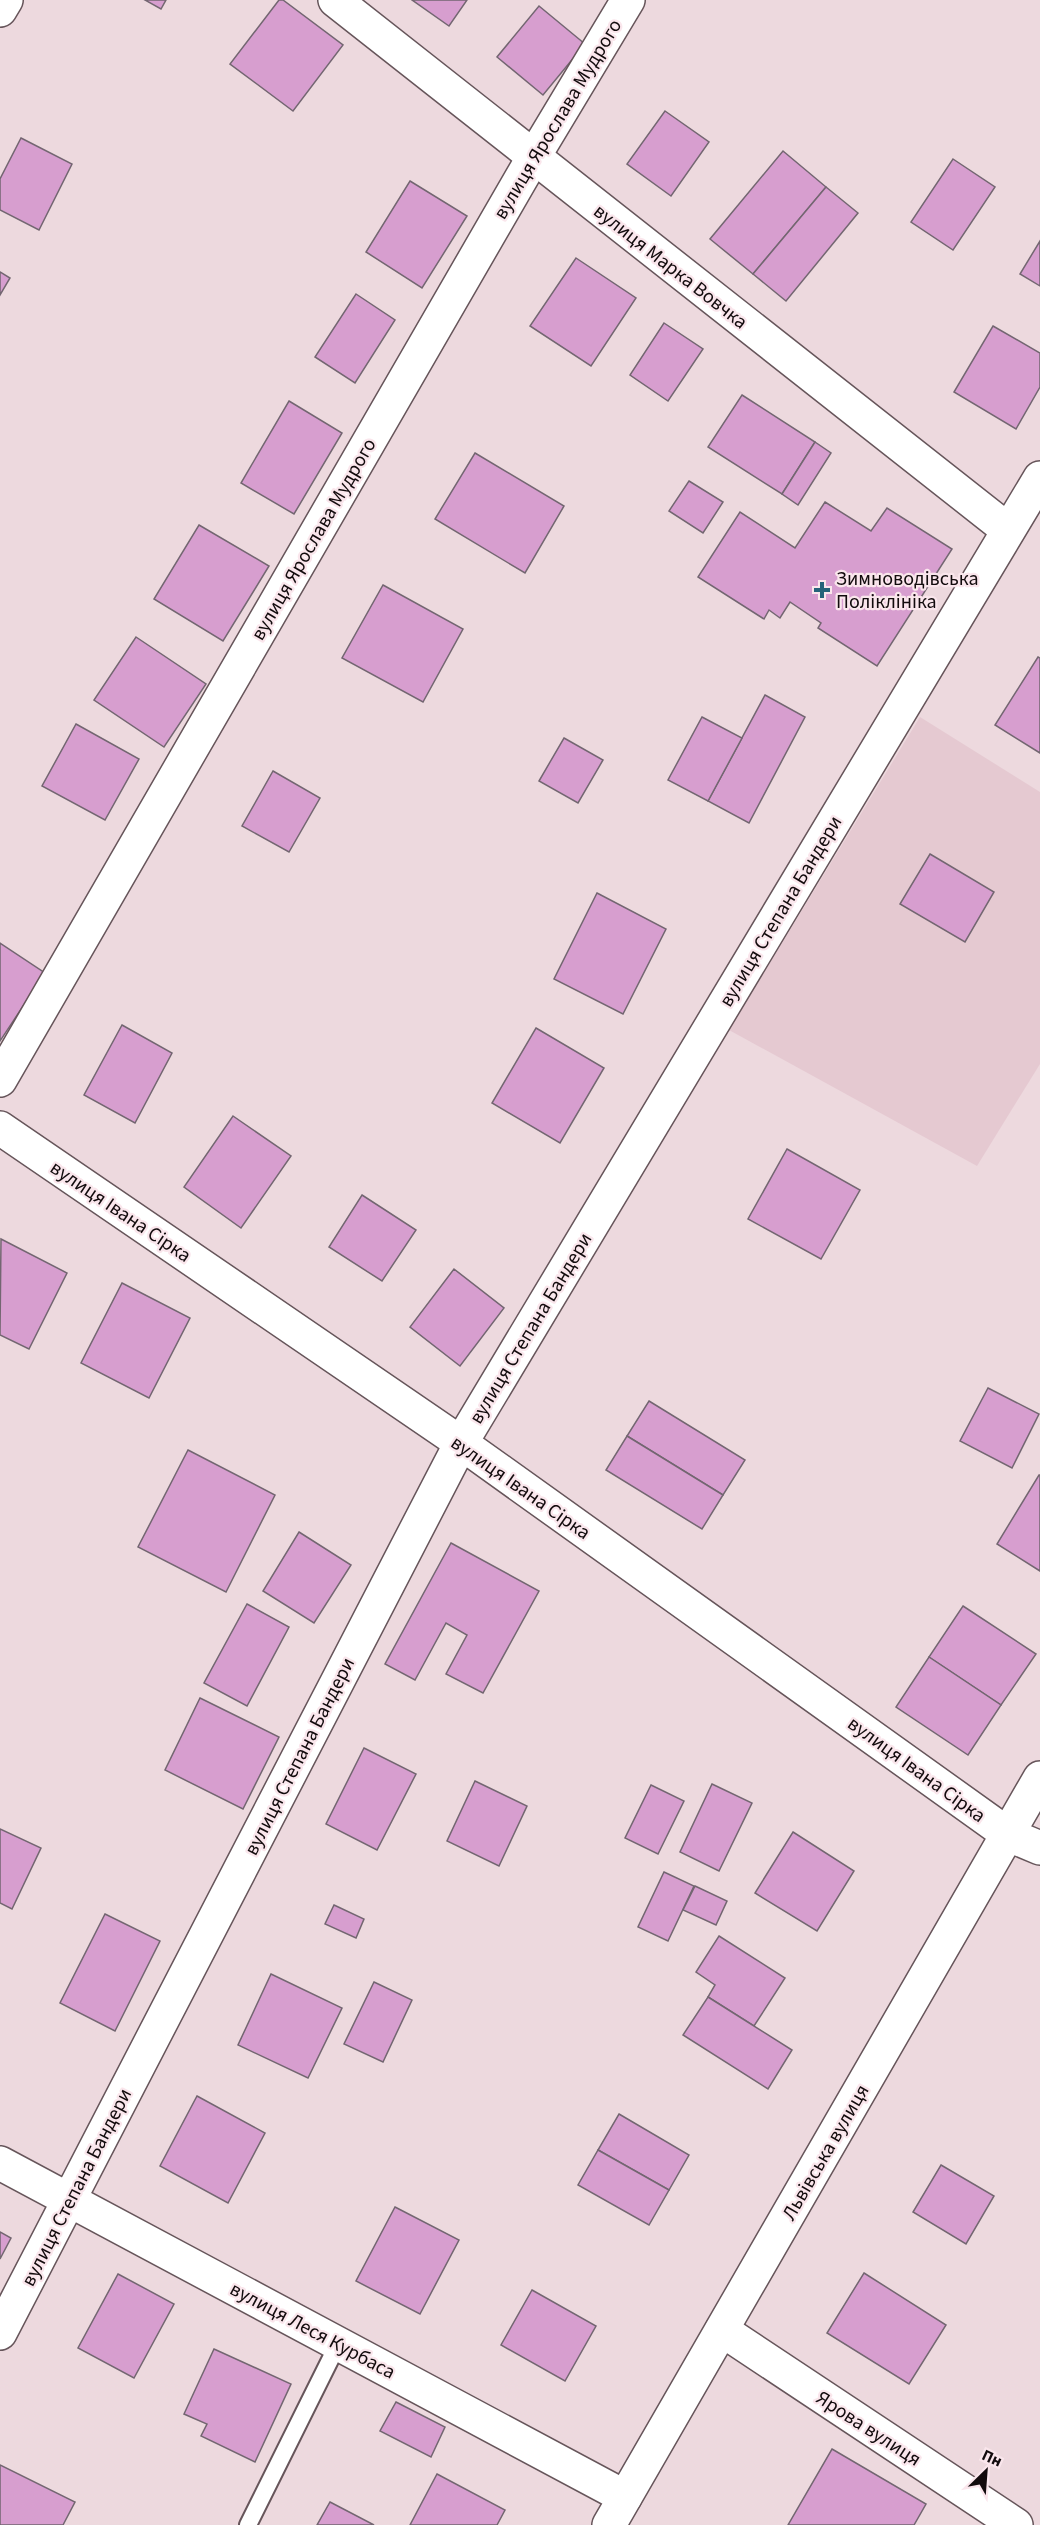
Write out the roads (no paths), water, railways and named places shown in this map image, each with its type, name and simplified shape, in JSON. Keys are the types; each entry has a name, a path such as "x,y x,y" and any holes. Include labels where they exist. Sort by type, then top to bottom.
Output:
{"street":[{"path":"0,10 6,0"},
{"name":"вулиця Марка Вовчка","path":"335,0 1008,530"},
{"name":"вулиця Ярослава Мудрого","path":"0,1080 533,158 628,0"},
{"name":"вулиця Степана Бандери","path":"0,2333 461,1443 1040,478"},
{"name":"вулиця Івана Сірка","path":"0,1128 461,1443 1009,1835 1040,1848"},
{"name":"Львівська вулиця","path":"609,2525 1040,1778"},
{"name":"вулиця Леся Курбаса","path":"0,2163 625,2497"},
{"name":"Ярова вулиця","path":"722,2330 1016,2525"}],"lane":[{"path":"248,2525 338,2344"}],"place":[{"name":"Зимноводівська Поліклініка","path":"822,590"}]}
